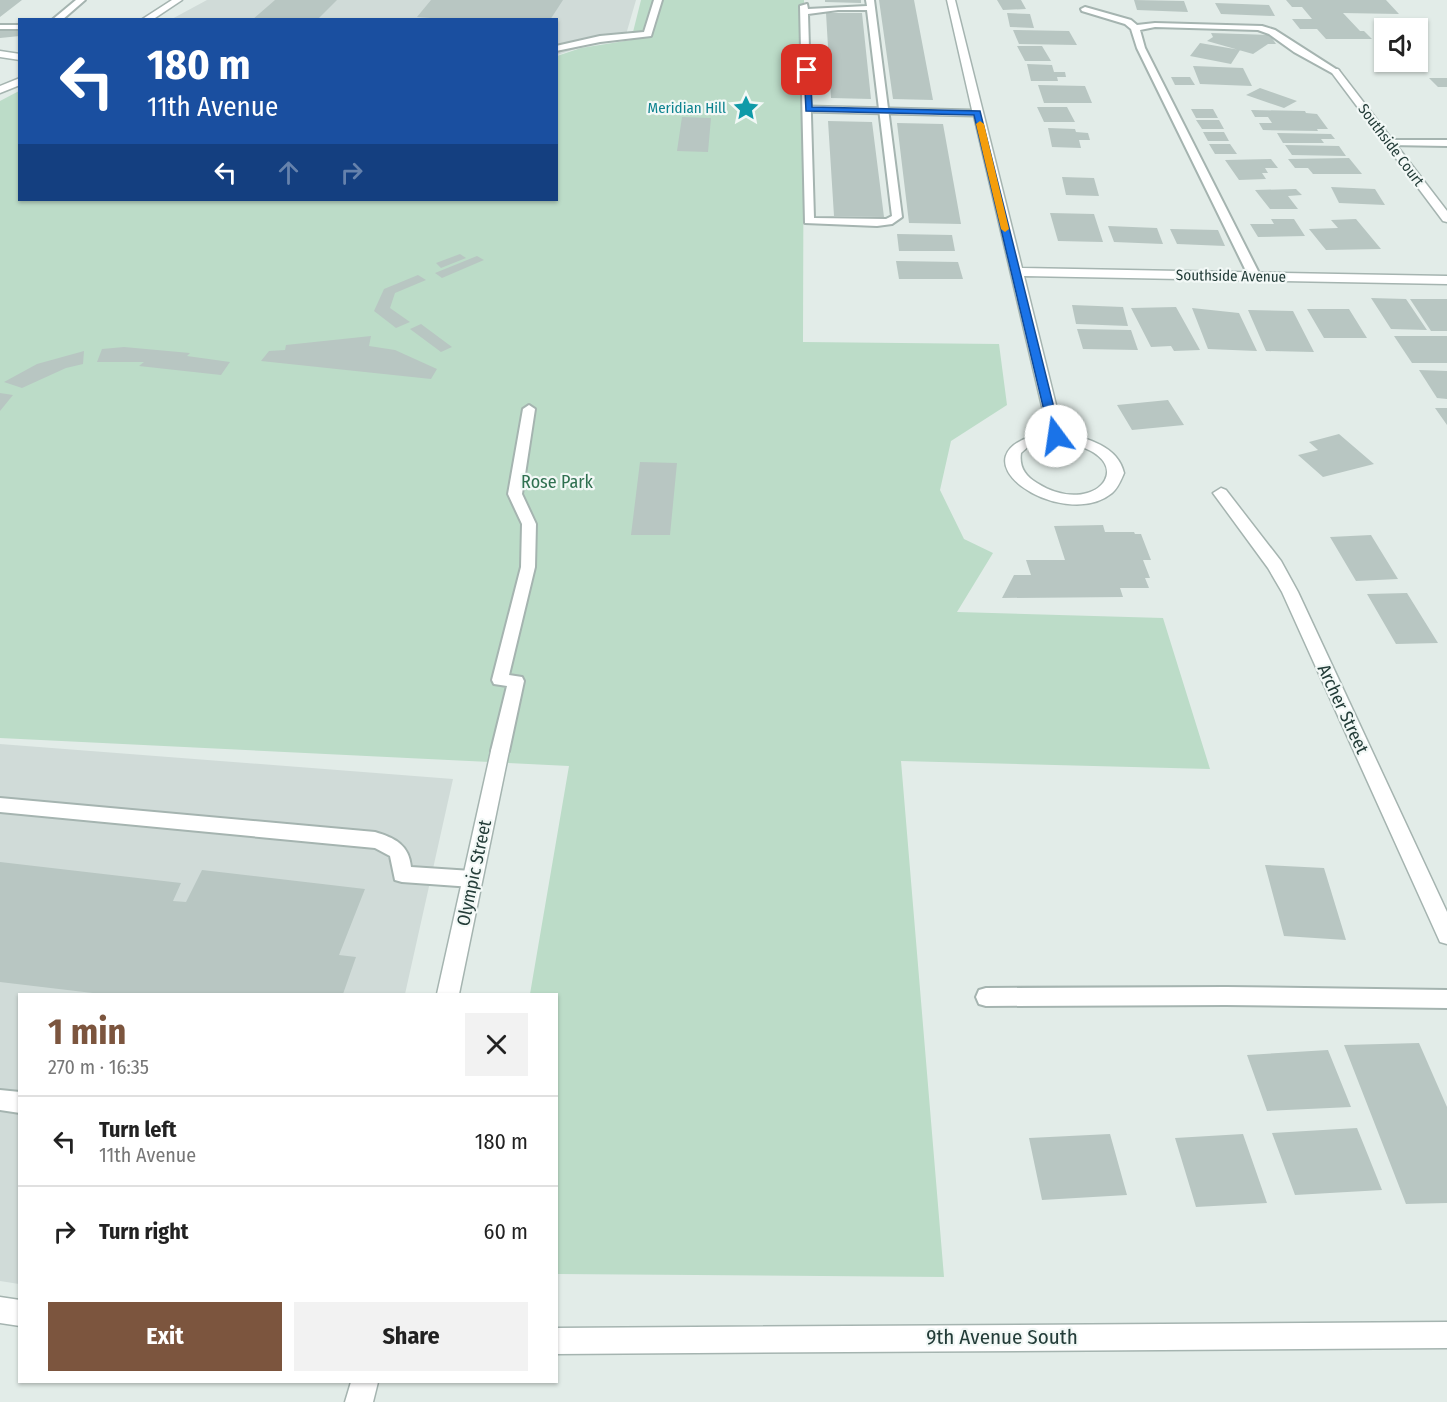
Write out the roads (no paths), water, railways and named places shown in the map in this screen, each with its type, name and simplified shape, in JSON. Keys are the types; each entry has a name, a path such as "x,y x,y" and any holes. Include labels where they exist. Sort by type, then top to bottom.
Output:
{"street":[{"path":"148,18 178,0"},
{"path":"951,0 1056,436"},
{"path":"0,54 18,57"},
{"name":"Southside Court","path":"1335,71 1447,219"},
{"path":"0,90 18,82"},
{"path":"808,109 977,113"},
{"name":"Southside Avenue","path":"1015,272 1447,280"},
{"path":"1056,436 1085,442 1107,456 1115,475 1110,486 1090,497 1070,499 1049,496 1023,483 1012,465 1017,448 1037,437 1056,436"},
{"name":"Archer Street","path":"1221,493 1275,565 1290,592 1447,935"},
{"name":"Olympic Street","path":"448,993 500,751"},
{"path":"0,1310 18,1312"},
{"name":"9th Avenue South","path":"558,1341 1447,1335"},
{"path":"360,1402 365,1383"}],"lane":[{"path":"58,18 81,0"},
{"path":"558,50 600,39 648,34 658,0"},
{"path":"871,4 897,217 877,224 809,221 805,9 871,4"},
{"path":"1085,9 1128,22 1135,27 1141,48 1255,277"},
{"path":"1135,27 1155,25 1259,28 1272,32 1297,51 1335,71"},
{"path":"0,27 18,27"},
{"path":"1389,142 1447,143"},
{"path":"500,751 516,681 500,680 528,567 529,524 515,494 529,409"},
{"path":"0,805 375,840 397,849 401,855 402,874 472,879"},
{"path":"986,997 1226,996 1447,999"},
{"path":"0,1100 18,1102"}],"place":[{"name":"Meridian Hill","path":"746,108"}],"park label":[{"name":"Rose Park","path":"557,482"}]}
